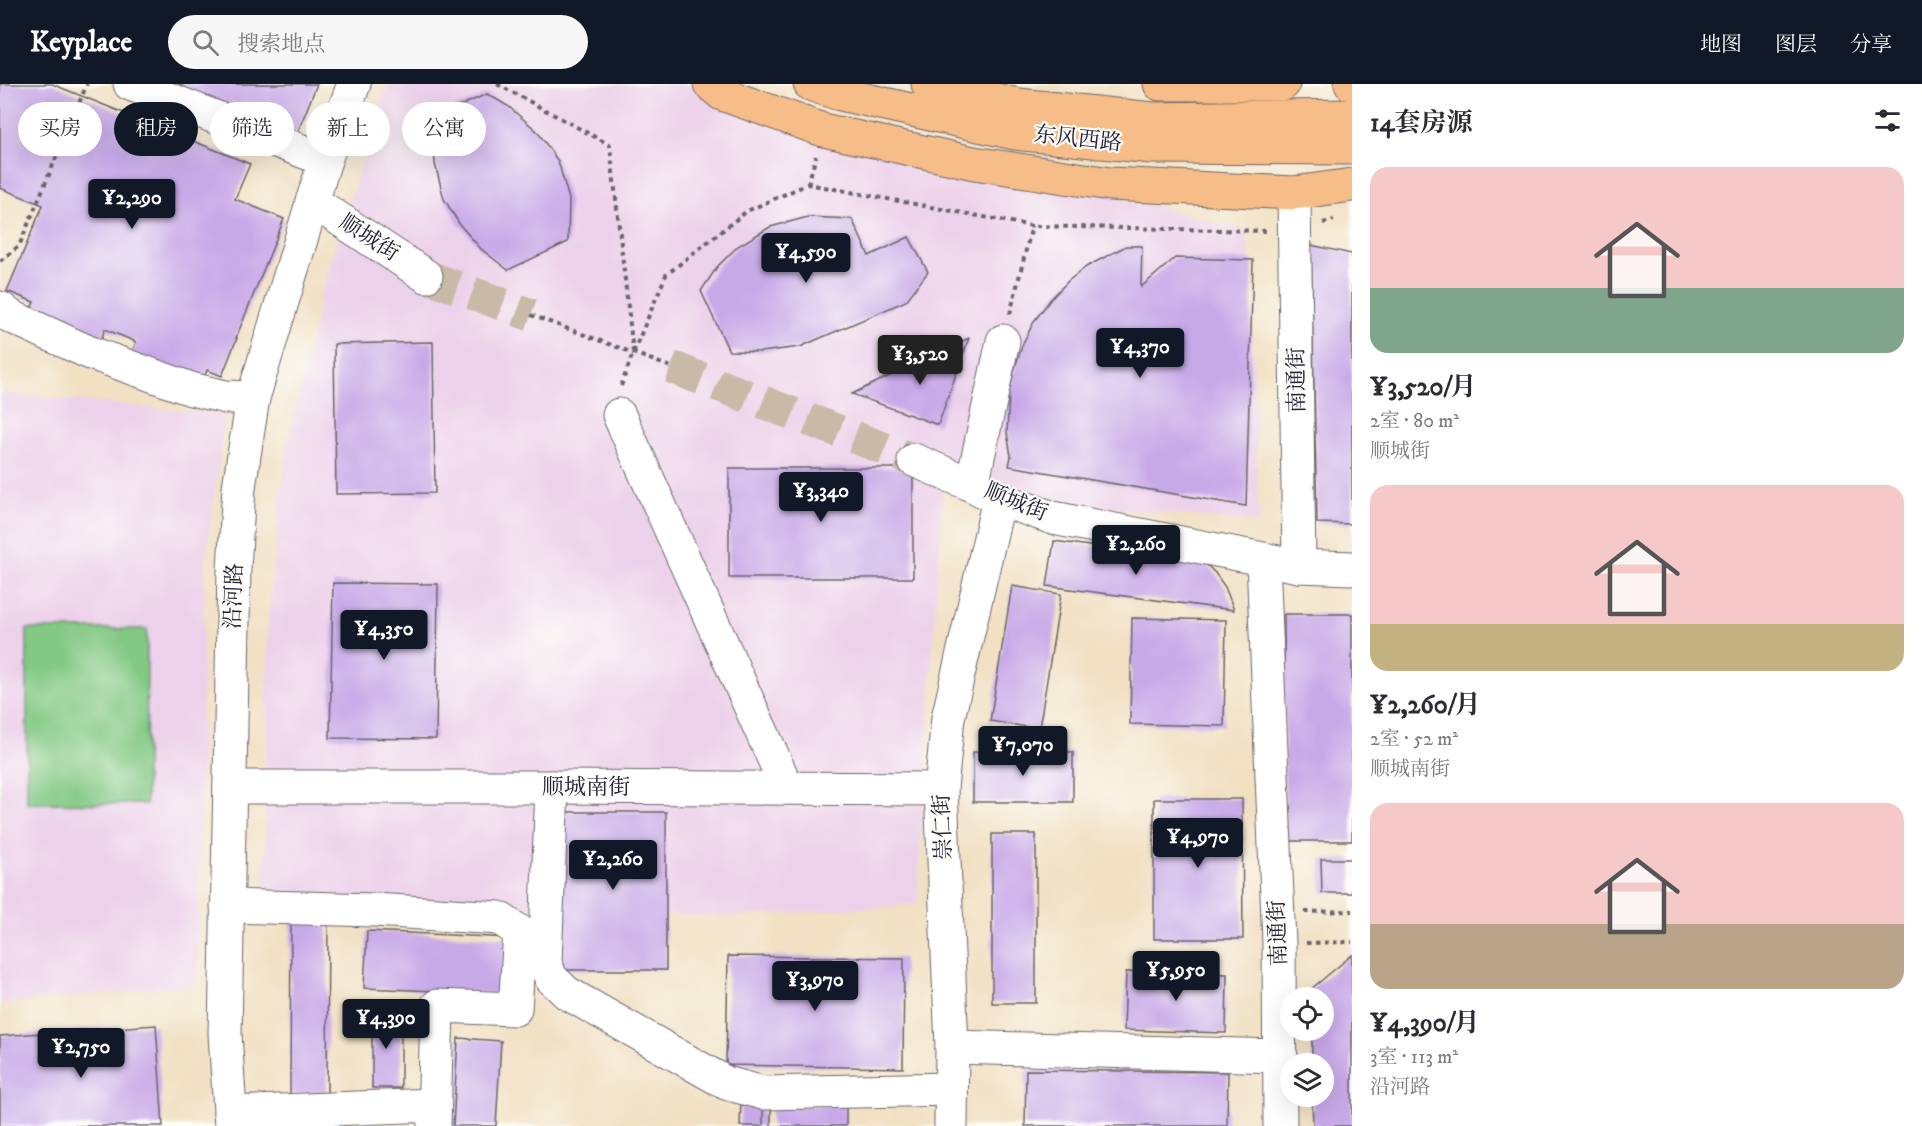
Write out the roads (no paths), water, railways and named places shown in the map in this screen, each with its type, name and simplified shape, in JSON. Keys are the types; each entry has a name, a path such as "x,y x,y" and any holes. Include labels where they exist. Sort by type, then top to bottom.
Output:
{"main road":[{"path":"710,84 722,93 823,130 974,163 1110,184 1294,193 1352,185"},
{"name":"东风西路","path":"810,84 1014,133 1152,147 1351,148"},
{"name":"东风西路","path":"928,84 1018,105 1153,119 1352,116"},
{"path":"1160,84 1283,84"}],"street":[{"path":"130,84 325,160"},
{"name":"沿河路","path":"230,1119 225,1034 234,569 239,487 253,398 325,160 354,84"},
{"name":"南通街","path":"1294,193 1299,566"},
{"name":"顺城街","path":"312,201 426,276"},
{"path":"0,308 10,316 88,352 191,389 226,397 253,398"},
{"name":"崇仁街","path":"951,1126 952,1047 941,789 948,718 986,492 1003,341"},
{"path":"619,415 787,788"},
{"name":"顺城街","path":"914,460 986,492 1053,518 1263,560 1299,566 1352,568"},
{"name":"南通街","path":"1263,560 1281,1053"},
{"name":"顺城南街","path":"230,787 941,789"},
{"path":"552,787 545,962 551,978 567,993 726,1083 764,1093 951,1089"},
{"path":"227,906 375,910 499,918 520,932 515,1009 437,1006 434,1116 230,1119"},
{"path":"952,1047 1280,1056"},
{"name":"南通街","path":"1280,1107 1280,1126"}],"tunnel":[{"path":"426,276 531,315"},
{"path":"671,367 914,460"}]}
